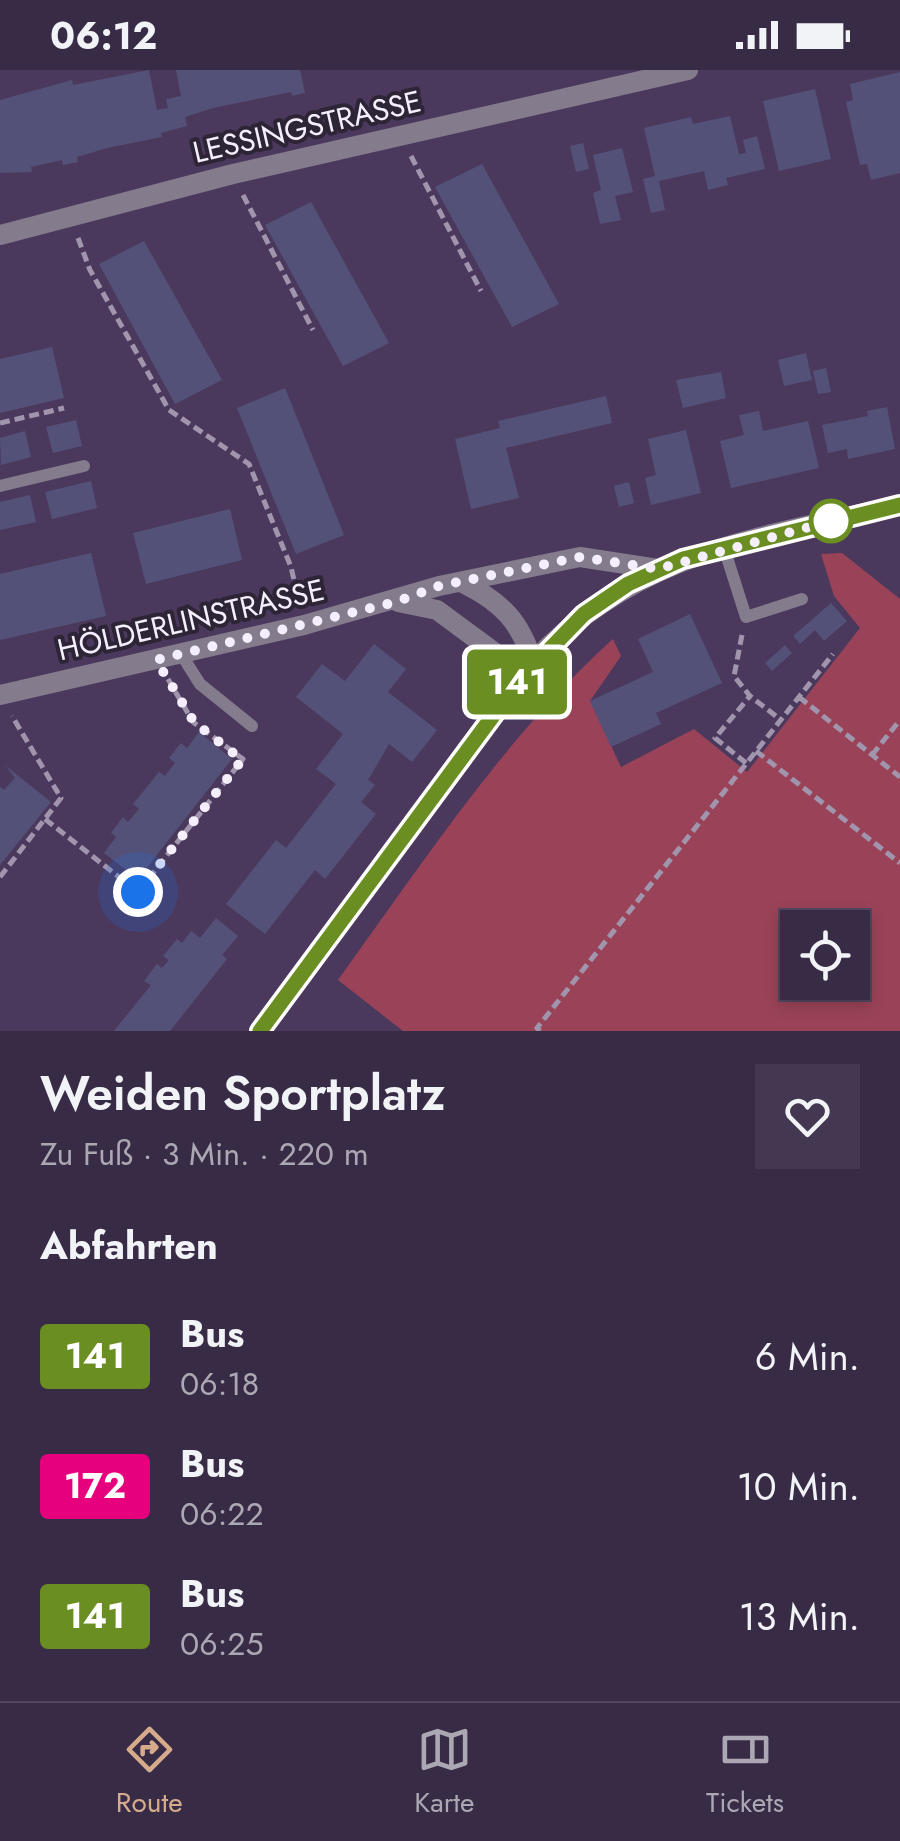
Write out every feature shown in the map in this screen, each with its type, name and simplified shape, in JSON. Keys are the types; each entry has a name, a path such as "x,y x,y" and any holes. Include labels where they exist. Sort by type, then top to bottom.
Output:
{"street":[{"name":"LESSINGSTRASSE","path":"0,235 233,174 688,70"},
{"path":"260,1031 533,662 584,614 658,569 724,548 900,505"},
{"name":"HÖLDERLINSTRASSE","path":"5,704 156,660 396,602 439,586 465,584 580,557 658,569"},
{"path":"465,584 508,611 522,630 533,662"},
{"name":"HÖLDERLINSTRASSE","path":"396,602 436,610 498,655 533,662"}],"lane":[{"path":"0,486 84,466"},
{"path":"724,548 746,617 802,600"},
{"path":"181,654 200,684 252,726"}],"path":[{"path":"400,136 480,292"},
{"path":"233,174 312,330"},
{"path":"67,216 90,270 169,410 249,464 291,567 304,625"},
{"path":"0,422 64,408"},
{"path":"746,617 734,676 750,696 780,720"},
{"path":"540,1031 537,1028 833,654"},
{"path":"45,820 138,892 242,760 194,722 156,660"},
{"path":"746,763 715,738 750,696"},
{"path":"798,697 900,777"},
{"path":"0,877 61,798 5,704"},
{"path":"872,755 900,720"},
{"path":"756,751 900,864"}],"shaded area":[{"path":"842,553 900,599 900,1031 403,1031 338,980 501,758 574,676 613,639 621,656 590,701 621,767 694,729 747,772 860,628 834,596 821,554"}],"building":[{"path":"149,70 157,110 168,108 166,99 181,96 176,70 300,70 305,93 292,96 291,92 213,108 185,117 187,126 161,133 162,137 107,148 77,157 78,162 63,165 62,160 31,167 32,172 0,173 0,100 72,80 73,85"},
{"path":"900,72 900,173 871,180 867,164 860,165 846,102 853,100 850,84"},
{"path":"815,89 831,159 779,171 763,101"},
{"path":"730,116 739,154 746,153 743,140 757,136 765,169 726,178 728,185 708,190 704,171 659,181 665,210 651,213 643,179 655,176 644,128 691,117 693,124"},
{"path":"583,143 589,169 576,172 570,146"},
{"path":"622,148 633,192 615,196 621,220 600,224 593,193 601,190 593,155"},
{"path":"482,164 559,304 512,327 435,187"},
{"path":"311,202 389,343 343,366 265,225"},
{"path":"144,241 222,380 175,404 99,264"},
{"path":"52,347 64,398 0,413 0,359"},
{"path":"806,353 812,380 784,386 778,360"},
{"path":"826,368 831,392 818,394 813,371"},
{"path":"721,372 726,398 683,408 676,380"},
{"path":"285,388 344,535 296,554 237,408"},
{"path":"606,396 612,423 506,448 519,498 471,509 455,439 500,428 498,421"},
{"path":"887,407 895,449 848,459 847,449 828,453 822,425 868,416 867,411"},
{"path":"759,411 763,431 808,421 819,468 731,488 720,441 744,435 739,415"},
{"path":"76,420 82,446 53,453 46,427"},
{"path":"686,430 701,493 651,505 645,478 656,475 648,439"},
{"path":"25,431 31,457 1,465 0,438"},
{"path":"91,481 97,508 52,519 45,492"},
{"path":"629,482 634,503 619,507 614,486"},
{"path":"30,495 36,522 0,530 0,502"},
{"path":"230,509 242,560 146,584 133,533"},
{"path":"91,553 106,616 0,640 0,574"},
{"path":"831,603 847,621 824,641 815,630 800,644 793,636"},
{"path":"690,614 722,683 656,713 661,724 611,747 590,701 653,672 638,639"},
{"path":"374,644 406,669 388,692 437,730 412,762 389,744 368,780 375,785 361,802 376,814 325,879 315,870 265,934 226,904 276,840 286,848 336,784 316,769 343,734 296,697 322,664 345,681"},
{"path":"785,645 792,653 772,671 765,663"},
{"path":"199,732 232,759 138,879 104,853 116,837 111,833 123,817 128,822 139,809 133,804 159,772 165,776 175,763 169,758 181,743 187,748"},
{"path":"6,766 51,802 0,865 0,787 4,790 15,778"},
{"path":"216,918 238,936 222,955 227,959 170,1031 114,1031 151,985 144,981 157,964 162,968 169,960 163,956 177,939 182,943 191,931 200,938"}],"bus line":[{"name":"141","path":"260,1031 533,662 556,637 628,584 683,559 900,505"}],"route":[{"path":"138,892 242,760 194,722 156,660 396,602 439,586 465,584 580,557 658,569 831,521"}]}
